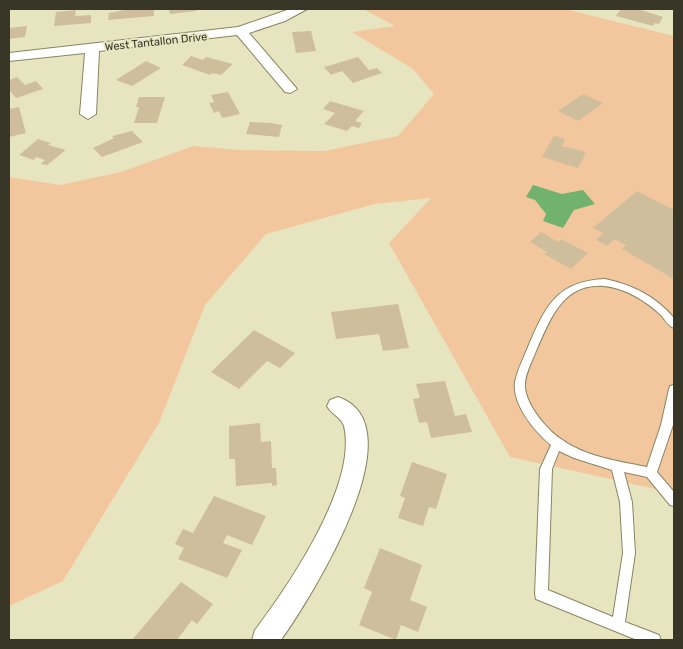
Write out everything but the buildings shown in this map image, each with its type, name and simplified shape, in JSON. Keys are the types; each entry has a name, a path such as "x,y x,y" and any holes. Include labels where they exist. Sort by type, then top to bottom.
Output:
{"street":[{"name":"West Tantallon Drive","path":"9,56 92,49 240,31 280,18 300,9"},
{"path":"240,31 290,89"},
{"path":"88,114 92,49"},
{"path":"265,640 287,610 321,550 343,502 357,456 357,434 354,422 338,406"}],"lane":[{"path":"674,324 652,300 630,290 610,284 594,282 579,285 559,298 544,323 524,370 519,389 530,412 557,443 617,466 651,473 674,501"},
{"path":"651,473 667,425 674,389"},
{"path":"557,443 546,469 542,594 654,640"},
{"path":"617,466 626,502 629,554 618,626"}],"shaded area":[{"path":"363,9 565,9 674,36 674,493 510,457 389,243 431,198 375,204 266,234 205,305 159,423 63,581 9,606 9,177 60,185 121,172 193,146 241,150 324,151 398,136 434,94 413,69 352,32 395,26"},
{"path":"533,185 562,194 583,190 595,204 574,210 563,228 543,221 546,214 535,200 526,197"}]}
